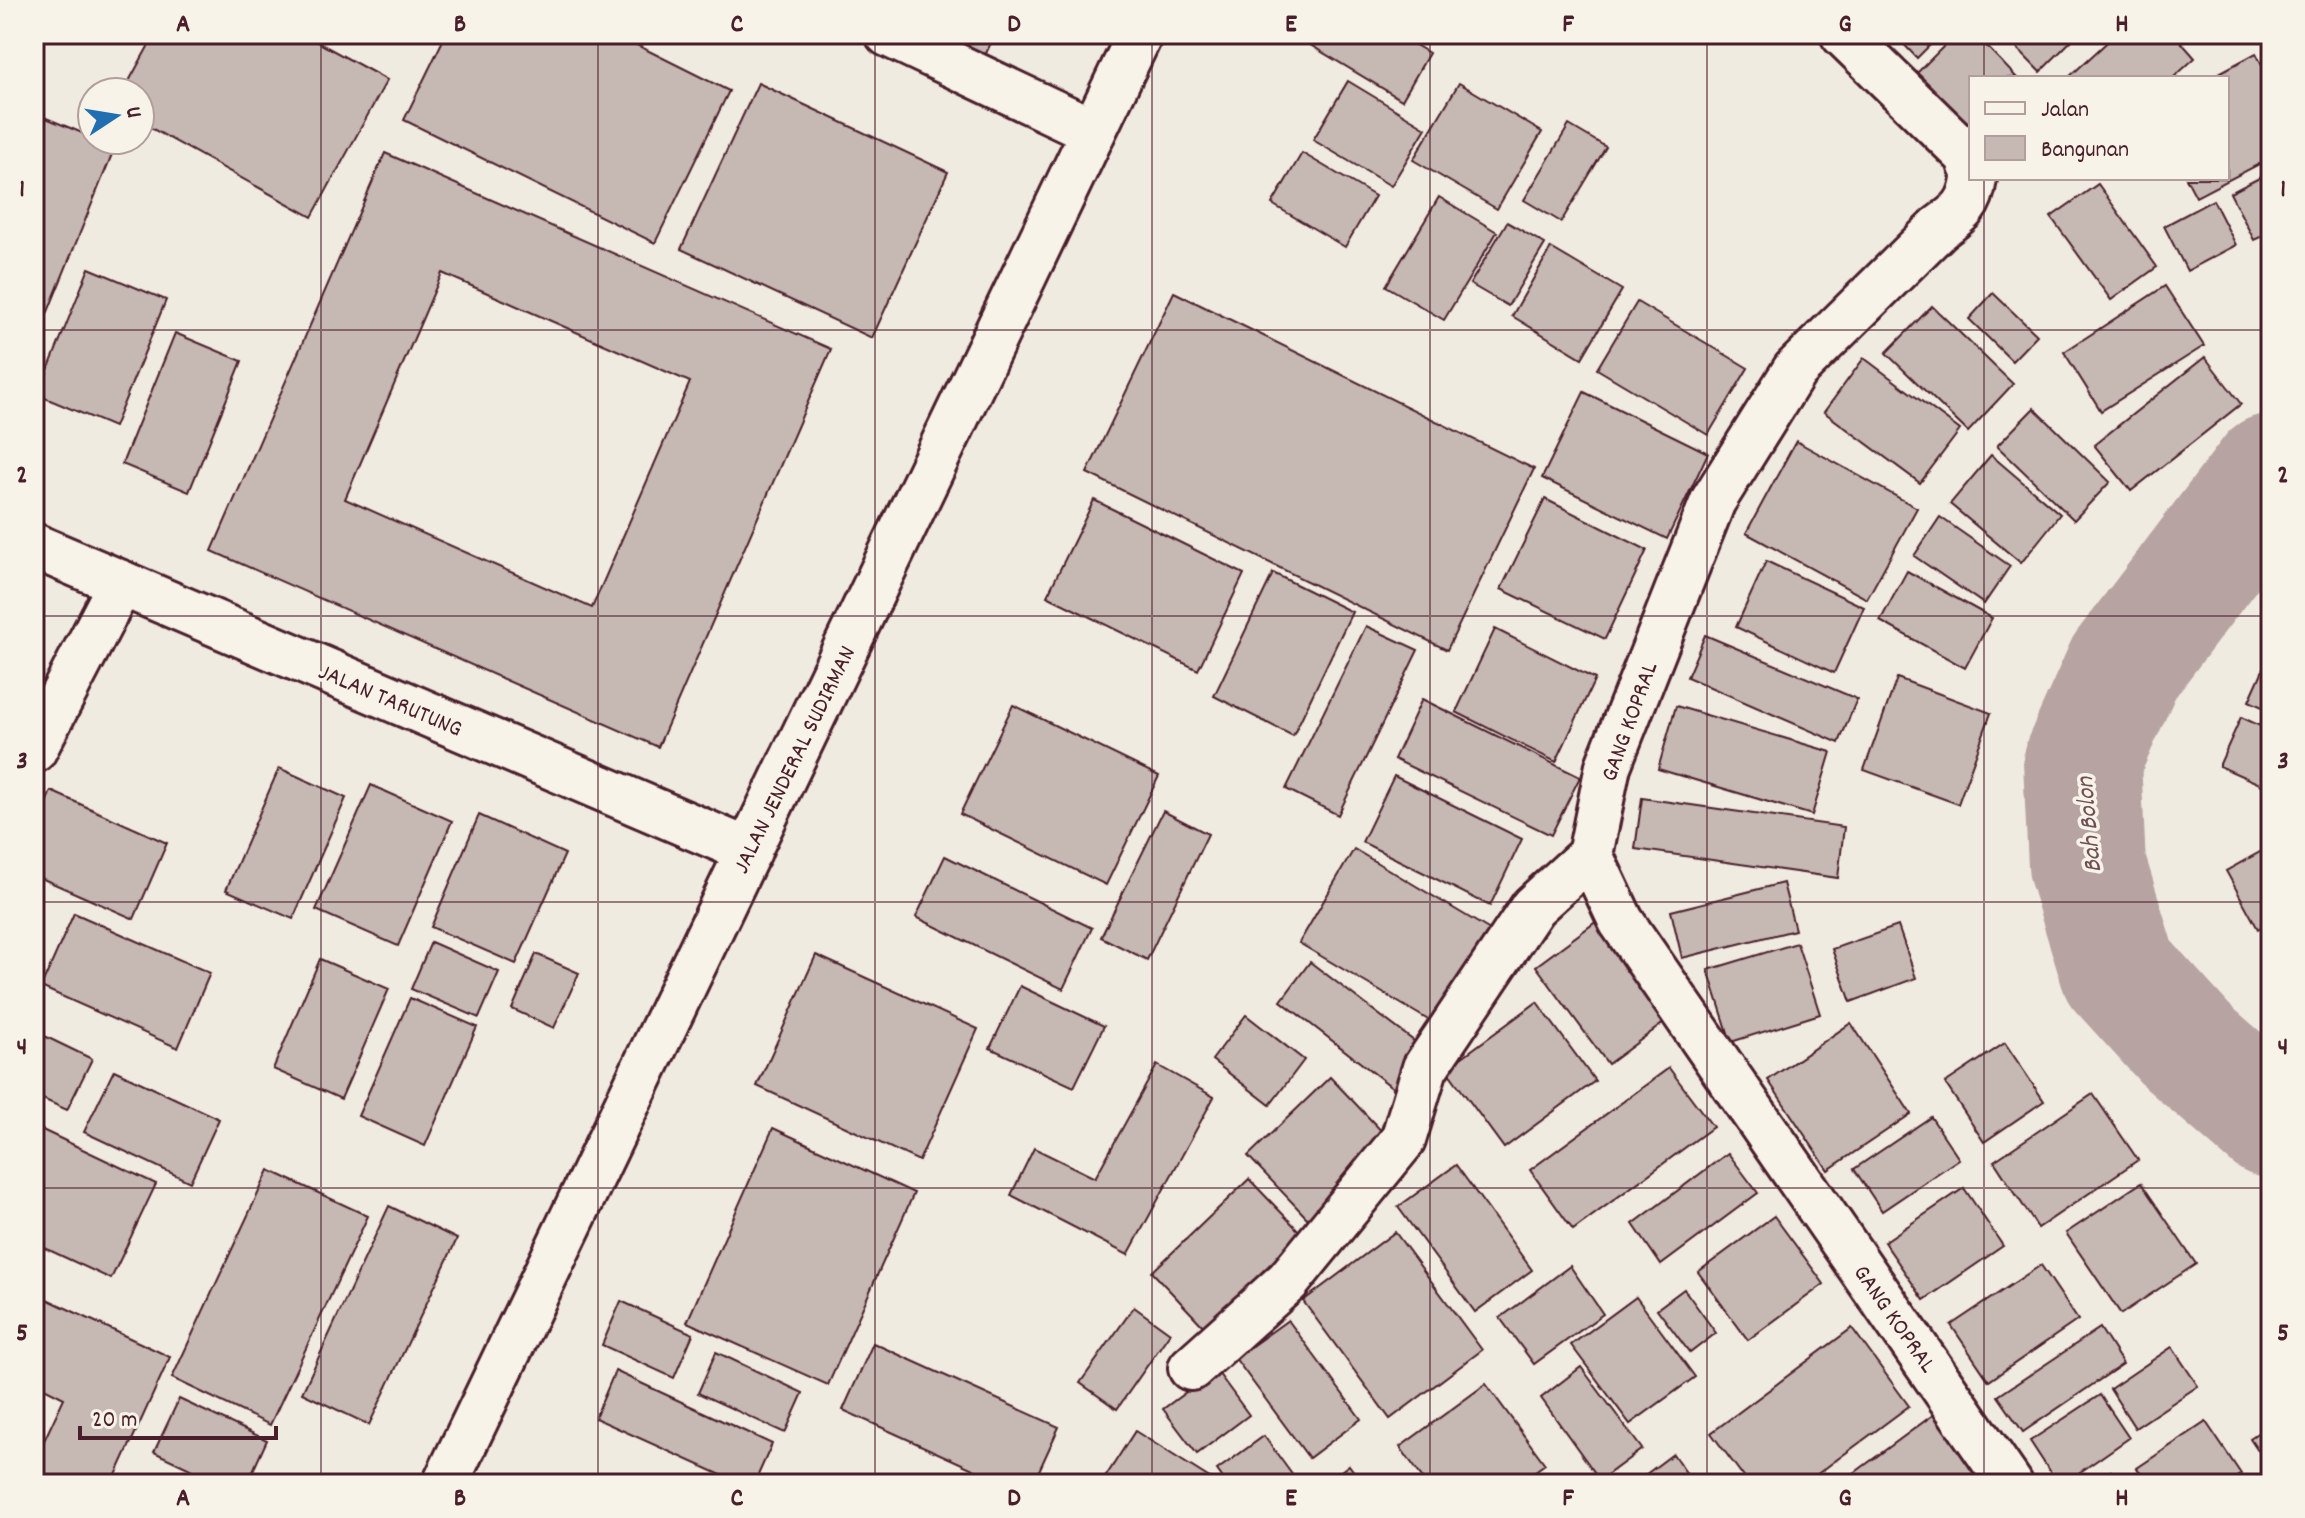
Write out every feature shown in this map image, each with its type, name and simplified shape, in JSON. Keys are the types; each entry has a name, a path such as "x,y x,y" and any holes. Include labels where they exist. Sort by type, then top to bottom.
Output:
{"street":[{"path":"888,34 1093,131"},
{"name":"JALAN JENDERAL SUDIRMAN","path":"445,1484 1140,34"},
{"path":"1843,34 1969,159"},
{"name":"GANG KOPRAL","path":"1974,180 1973,190 1962,212 1939,228 1795,370 1713,501 1608,766 1590,855 1621,921 2010,1484"},
{"name":"JALAN TARUTUNG","path":"34,546 749,851"},
{"path":"34,750 121,583"},
{"path":"1191,1368 1288,1281 1403,1140 1425,1068 1533,907 1590,855"}],"building":[{"path":"155,34 303,34 387,80 312,217 156,131 156,76 132,76"},
{"path":"446,34 615,34 729,91 655,243 404,120"},
{"path":"928,34 995,34 983,60"},
{"path":"1292,34 1397,34 1429,53 1402,100"},
{"path":"1894,34 1941,34 1917,58"},
{"path":"1956,34 1975,34 2015,76 1969,76 1969,141 1909,81"},
{"path":"2003,34 2078,34 2040,72"},
{"path":"2116,34 2174,34 2195,58 2175,76 2070,76"},
{"path":"2256,53 2271,82 2271,158 2229,180 2229,76 2214,76"},
{"path":"1348,81 1426,128 1391,186 1313,140"},
{"path":"758,83 948,172 872,338 681,249"},
{"path":"1459,83 1542,132 1497,209 1413,160"},
{"path":"34,113 76,130 76,156 111,156 34,346"},
{"path":"1569,125 1606,147 1561,222 1524,200"},
{"path":"385,153 831,349 658,747 212,551","holes":["442,273 690,382 592,608 345,499"]},
{"path":"1302,153 1375,196 1345,247 1272,204"},
{"path":"2271,172 2271,232 2254,240 2230,193"},
{"path":"2187,180 2229,180 2196,197"},
{"path":"2098,184 2157,267 2111,300 2051,217"},
{"path":"1439,197 1497,232 1444,320 1386,286"},
{"path":"2213,200 2236,245 2187,271 2164,226"},
{"path":"1507,222 1545,244 1508,306 1470,284"},
{"path":"1551,248 1622,290 1582,358 1512,316"},
{"path":"89,268 166,300 114,427 38,395"},
{"path":"2165,286 2204,346 2101,411 2064,352"},
{"path":"1174,292 1534,469 1447,650 1087,473"},
{"path":"1993,293 2037,335 2012,361 1969,319"},
{"path":"1637,302 1748,368 1708,435 1597,369"},
{"path":"1932,306 2013,384 1968,432 1886,353"},
{"path":"175,333 242,361 189,492 122,464"},
{"path":"2205,357 2241,404 2131,491 2094,445"},
{"path":"1864,358 1960,430 1920,483 1824,412"},
{"path":"1584,392 1708,453 1667,539 1542,478"},
{"path":"2034,408 2110,482 2074,520 1997,446"},
{"path":"1796,441 1917,508 1867,599 1746,533"},
{"path":"1991,455 2060,514 2021,563 1950,504"},
{"path":"1545,499 1647,550 1605,639 1501,589"},
{"path":"1094,500 1244,574 1198,670 1047,596"},
{"path":"1940,517 2010,566 1984,604 1914,556"},
{"path":"1766,561 1864,607 1834,673 1736,627"},
{"path":"1907,571 1992,618 1965,668 1880,621"},
{"path":"1273,573 1352,612 1293,736 1214,696"},
{"path":"1366,626 1418,650 1338,815 1286,789"},
{"path":"1495,629 1595,679 1556,762 1456,712"},
{"path":"1705,635 1857,699 1839,743 1687,677"},
{"path":"2271,652 2271,711 2249,701"},
{"path":"1897,678 1991,713 1958,804 1864,770"},
{"path":"1422,699 1580,777 1551,835 1394,759"},
{"path":"1013,705 1159,776 1106,885 960,814"},
{"path":"1676,706 1831,752 1812,815 1658,769"},
{"path":"2241,717 2271,731 2271,789 2219,766"},
{"path":"279,768 346,798 293,919 226,890"},
{"path":"1394,776 1522,839 1490,906 1362,842"},
{"path":"371,785 452,821 398,946 316,910"},
{"path":"51,791 167,843 134,919 34,875 34,831"},
{"path":"1642,798 1844,827 1838,878 1635,849"},
{"path":"1163,811 1208,834 1147,960 1101,937"},
{"path":"479,815 565,854 516,964 431,927"},
{"path":"2271,846 2271,922 2258,929 2226,871"},
{"path":"1354,849 1490,930 1435,1024 1299,943"},
{"path":"945,856 1092,928 1063,989 916,917"},
{"path":"1783,883 1795,930 1682,958 1671,911"},
{"path":"74,913 210,973 178,1048 41,987"},
{"path":"1597,921 1669,1019 1608,1064 1536,966"},
{"path":"1898,926 1916,978 1851,1002 1832,949"},
{"path":"431,942 499,972 479,1018 411,989"},
{"path":"1797,943 1820,1014 1731,1042 1708,970"},
{"path":"536,954 579,973 554,1028 512,1009"},
{"path":"816,955 978,1029 919,1161 757,1086"},
{"path":"320,959 389,989 341,1099 273,1069"},
{"path":"1310,962 1427,1051 1397,1091 1281,1001"},
{"path":"1020,986 1104,1026 1074,1087 990,1048"},
{"path":"410,998 477,1027 425,1146 358,1116"},
{"path":"1537,1002 1595,1081 1504,1148 1446,1069"},
{"path":"1246,1015 1304,1060 1270,1105 1212,1060"},
{"path":"1851,1023 1911,1114 1828,1170 1768,1080"},
{"path":"34,1031 92,1059 67,1110 34,1095"},
{"path":"2005,1043 2044,1101 1984,1142 1945,1083"},
{"path":"1157,1065 1214,1097 1128,1255 1011,1195 1034,1148 1095,1178"},
{"path":"1669,1068 1713,1127 1573,1230 1530,1170"},
{"path":"114,1070 219,1119 190,1182 84,1132"},
{"path":"1330,1077 1390,1140 1308,1219 1248,1156"},
{"path":"2093,1094 2138,1160 2038,1228 1994,1161"},
{"path":"1931,1117 1959,1159 1882,1211 1854,1169"},
{"path":"34,1126 156,1184 111,1279 34,1243"},
{"path":"773,1128 914,1193 828,1385 687,1322"},
{"path":"1728,1153 1758,1193 1661,1265 1633,1224"},
{"path":"1456,1165 1532,1270 1475,1312 1398,1207"},
{"path":"269,1170 368,1216 270,1425 172,1378"},
{"path":"1249,1179 1302,1234 1204,1327 1152,1272"},
{"path":"2141,1183 2196,1264 2121,1314 2066,1233"},
{"path":"1964,1188 2003,1246 1924,1300 1884,1242"},
{"path":"389,1206 457,1239 369,1425 302,1393"},
{"path":"1774,1216 1824,1284 1748,1340 1698,1272"},
{"path":"1395,1232 1482,1350 1390,1419 1303,1301"},
{"path":"2041,1265 2078,1320 1989,1381 1951,1325"},
{"path":"1570,1266 1603,1314 1534,1364 1500,1318"},
{"path":"1684,1289 1716,1333 1690,1353 1657,1309"},
{"path":"34,1293 170,1357 112,1484 34,1484 34,1462 64,1398 34,1383"},
{"path":"1636,1297 1695,1377 1630,1424 1571,1345"},
{"path":"621,1301 693,1334 674,1378 602,1345"},
{"path":"1134,1307 1170,1333 1117,1409 1080,1383"},
{"path":"1288,1320 1361,1419 1309,1458 1235,1358"},
{"path":"1852,1328 1909,1406 1804,1484 1749,1484 1711,1433"},
{"path":"2100,1328 2123,1364 2023,1432 1998,1396"},
{"path":"873,1343 1059,1427 1033,1484 1006,1484 843,1410"},
{"path":"2172,1347 2198,1386 2135,1428 2110,1389"},
{"path":"716,1352 803,1393 785,1433 698,1393"},
{"path":"1581,1367 1642,1449 1600,1480 1541,1398"},
{"path":"1216,1370 1249,1415 1197,1454 1163,1409"},
{"path":"615,1371 772,1444 754,1484 741,1484 595,1418"},
{"path":"1486,1384 1545,1464 1517,1484 1427,1484 1400,1447"},
{"path":"2100,1395 2129,1438 2063,1484 2058,1484 2030,1441"},
{"path":"179,1399 267,1440 247,1484 222,1484 154,1452"},
{"path":"1933,1415 1975,1472 1959,1484 1849,1484 1846,1479"},
{"path":"2206,1422 2241,1474 2227,1484 2148,1484 2137,1468"},
{"path":"2271,1424 2271,1469 2250,1438"},
{"path":"1135,1431 1219,1484 1101,1484"},
{"path":"1264,1436 1296,1480 1291,1484 1227,1484 1217,1470"},
{"path":"1673,1454 1694,1484 1633,1484"},
{"path":"1349,1465 1363,1484 1324,1484"},
{"path":"2111,1471 2120,1484 2092,1484"}],"waterway":[{"name":"Bah Bolon","path":"2271,473 2124,667 2082,761 2087,866 2119,971 2187,1046 2271,1119"}]}
